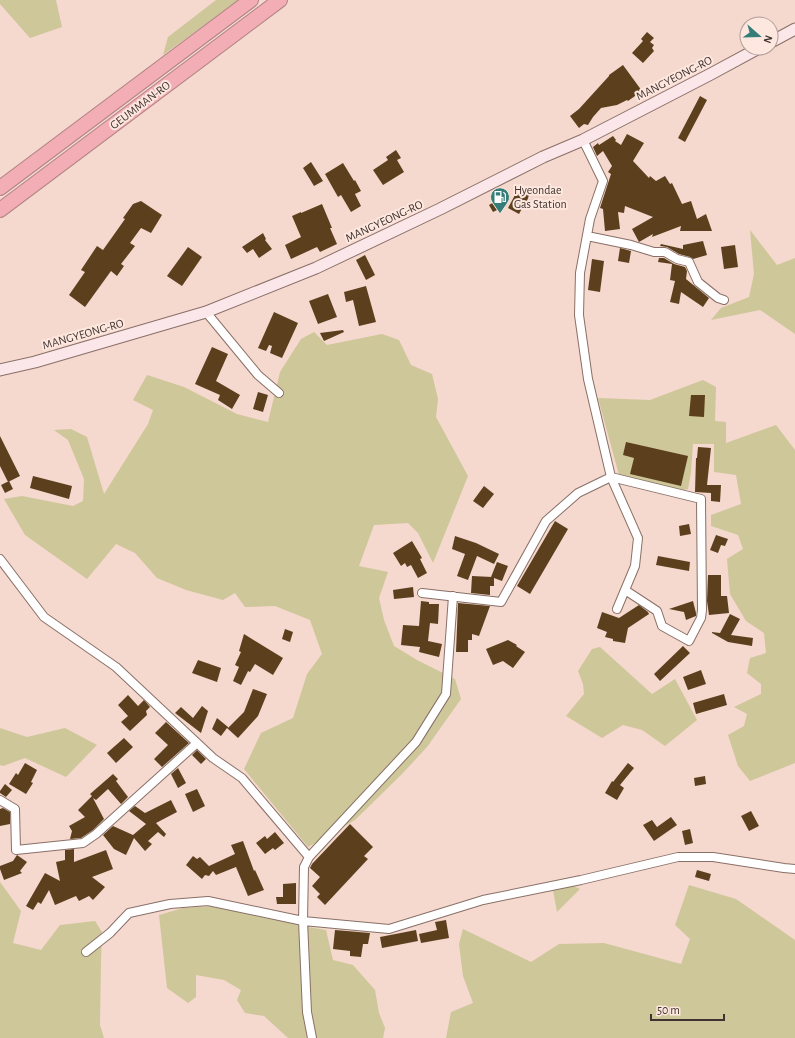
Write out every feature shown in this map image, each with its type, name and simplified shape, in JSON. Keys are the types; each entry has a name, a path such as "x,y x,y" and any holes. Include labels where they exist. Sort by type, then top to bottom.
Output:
{"highway":[{"name":"GEUMMAN-RO","path":"0,188 250,0"},
{"name":"GEUMMAN-RO","path":"0,210 280,0"}],"street":[{"path":"779,38 795,29"},
{"name":"MANGYEONG-RO","path":"0,370 35,362 206,312 316,268 440,209 543,157 583,140 744,56"},
{"path":"583,140 603,181 590,218 580,273 579,315 588,379 611,476 638,538 635,566 617,609"},
{"path":"587,236 631,245 654,252 665,252 677,259 689,262 698,282 718,298 724,300"},
{"path":"206,312 258,375 279,393"},
{"path":"422,593 501,602 546,521 578,493 611,476 701,499 702,610 701,618 689,641 662,626 657,611 625,590"},
{"path":"0,559 44,617 116,667 213,758 242,778 309,857"},
{"path":"312,1038 307,1012 303,921 304,867 309,857 416,742 446,694 453,596"},
{"path":"0,800 15,809 16,850 83,843 96,834 197,743"},
{"path":"86,952 110,933 129,913 170,904 208,901 303,921 389,929 483,900 581,880 678,857 713,857 795,869"}],"shaded area":[{"path":"0,0 56,0 62,27 30,38 0,4"},
{"path":"216,0 239,0 163,55 168,37"},
{"path":"750,230 777,265 795,258 795,334 760,310 711,320 721,308 749,297 754,274"},
{"path":"314,332 327,345 382,334 399,340 411,365 432,374 438,399 436,417 468,476 433,563 418,533 408,523 374,525 359,566 388,572 379,598 384,620 394,646 417,660 455,679 461,699 427,747 355,820 308,847 244,769 261,733 293,718 307,674 322,654 310,620 275,606 245,607 235,593 223,600 186,590 157,578 135,553 116,544 87,579 25,535 4,499 22,496 73,506 83,501 84,479 68,440 54,430 71,429 87,437 104,494 148,424 153,410 133,400 147,375 184,387 237,414 268,422 280,372 301,339"},
{"path":"703,380 716,387 715,421 726,422 726,443 776,425 795,450 795,763 750,781 738,766 728,735 744,726 747,714 734,707 761,694 761,684 747,673 750,658 766,653 764,633 746,621 730,594 727,559 743,549 738,535 711,526 711,515 741,504 736,475 714,472 714,444 693,444 688,489 683,490 619,475 598,398 650,400"},
{"path":"600,647 652,694 675,679 697,720 665,746 642,730 623,725 602,738 566,716 584,694 583,684 578,671 592,649"},
{"path":"0,728 27,737 65,728 97,745 66,777 25,758 3,766 0,765"},
{"path":"0,882 21,911 13,943 41,950 60,925 95,921 102,932 100,1025 104,1038 0,1038"},
{"path":"571,885 580,889 557,912 553,890"},
{"path":"689,885 736,899 795,940 795,1038 446,1038 451,1012 473,1003 463,976 459,944 463,929 531,962 559,944 604,943 681,964 690,939 675,925"},
{"path":"213,906 297,922 297,925 326,930 333,960 353,965 375,990 379,1013 385,1028 383,1038 288,1038 264,1016 245,1013 237,1000 241,990 224,980 196,975 196,997 188,1003 167,988 159,915 183,908"}],"building":[{"path":"647,32 654,38 650,42 654,45 652,48 654,51 643,63 632,53 643,41 641,39"},
{"path":"623,65 642,91 628,101 627,100 617,105 601,108 588,125 584,124 579,128 570,116 579,109 609,75"},
{"path":"700,96 707,100 685,142 678,138"},
{"path":"627,134 644,143 633,161 649,178 650,176 656,181 665,176 670,184 672,183 682,204 691,201 697,219 706,214 712,231 680,231 681,226 652,237 653,234 639,242 632,229 653,217 625,206 624,213 618,212 620,229 605,231 603,209 600,208 611,174 608,172 612,166 603,151 597,156 593,147 613,136 616,140 615,141 621,145"},
{"path":"396,150 401,158 397,160 404,172 383,185 373,170 388,160 386,157"},
{"path":"311,162 323,181 314,186 303,168"},
{"path":"343,163 361,191 355,194 361,206 351,212 341,195 338,197 325,174"},
{"path":"522,191 529,195 526,204 525,203 519,214 508,208 515,195"},
{"path":"503,197 507,205 493,212 489,205"},
{"path":"141,201 162,215 151,233 141,228 130,243 135,246 121,264 124,266 117,276 111,271 85,307 69,295 85,272 81,270 97,246 103,250 125,219 123,218 133,204"},
{"path":"322,204 337,244 320,252 317,247 291,259 285,245 301,237 292,216"},
{"path":"263,233 266,239 265,240 272,249 259,258 253,249 247,253 242,247"},
{"path":"703,241 707,255 693,259 679,254 667,247 660,246 661,244 683,249 683,245"},
{"path":"735,245 738,267 724,269 721,247"},
{"path":"188,247 202,257 182,286 167,276"},
{"path":"620,248 631,251 629,263 618,261"},
{"path":"365,255 375,275 366,280 356,260"},
{"path":"659,258 664,258 674,264 685,267 687,271 686,279 709,298 703,307 681,292 679,304 670,302 675,281 670,280 672,264 658,262"},
{"path":"592,259 604,261 600,292 588,290"},
{"path":"366,286 376,322 359,326 353,300 346,302 344,292"},
{"path":"328,294 337,317 318,324 309,301"},
{"path":"274,312 298,323 282,358 270,353 272,346 269,345 266,351 258,348"},
{"path":"343,330 344,332 324,341 320,333"},
{"path":"212,347 228,354 216,381 240,395 232,409 218,400 220,395 195,384"},
{"path":"258,392 268,395 263,412 253,409"},
{"path":"691,395 705,395 704,417 689,416"},
{"path":"0,436 20,476 8,482 0,466"},
{"path":"626,442 688,456 681,486 630,474 634,458 623,455"},
{"path":"698,447 711,448 707,485 721,485 720,502 711,501 711,493 695,492 696,458"},
{"path":"33,476 72,486 69,499 30,488"},
{"path":"9,481 13,489 5,493 1,485"},
{"path":"484,486 494,494 483,508 473,501"},
{"path":"555,521 568,529 530,594 517,586"},
{"path":"689,524 691,534 680,536 679,526"},
{"path":"716,535 728,539 725,546 721,545 718,553 710,550"},
{"path":"455,536 476,543 499,554 494,564 477,556 468,580 457,576 465,554 452,549"},
{"path":"412,541 422,558 420,559 427,573 418,578 411,565 407,567 405,563 401,566 393,553"},
{"path":"658,556 690,562 689,571 656,565"},
{"path":"497,562 508,566 502,581 494,578 494,586 490,586 490,595 471,593 472,576 491,577"},
{"path":"708,575 721,575 721,596 727,596 729,613 709,615 707,601"},
{"path":"413,587 414,597 394,599 393,590"},
{"path":"421,601 429,602 429,604 439,604 438,624 430,623 428,641 442,644 439,657 419,652 420,647 401,645 403,625 419,626"},
{"path":"693,601 696,616 686,620 684,612 669,609"},
{"path":"458,603 490,606 479,636 472,634 472,640 468,640 468,652 456,652"},
{"path":"639,605 649,614 628,628 625,643 613,641 613,639 605,637 607,632 597,628 602,612 619,618"},
{"path":"730,614 740,619 731,635 753,638 752,646 728,642 712,633 720,633"},
{"path":"285,629 293,632 290,642 282,639"},
{"path":"244,634 283,658 273,675 255,664 250,672 248,671 241,685 233,681 239,667 235,665 241,652 239,651"},
{"path":"508,640 525,652 513,668 503,661 493,665 486,649"},
{"path":"683,646 690,653 660,681 654,674"},
{"path":"198,660 221,668 217,682 192,673"},
{"path":"701,670 706,684 688,690 683,677"},
{"path":"253,689 267,694 258,716 238,738 227,728 221,736 212,729 217,718 228,728 244,712"},
{"path":"724,694 727,705 696,714 693,703"},
{"path":"128,695 138,706 144,700 150,707 146,711 147,715 130,731 121,722 128,716 118,705"},
{"path":"202,706 208,711 201,733 175,713 181,707 193,718"},
{"path":"166,722 189,743 162,767 154,759 168,745 155,733"},
{"path":"124,738 133,747 116,763 107,753"},
{"path":"197,750 206,759 201,764 192,755"},
{"path":"25,763 37,770 31,782 33,783 26,794 9,784 16,773 18,775"},
{"path":"628,763 634,768 620,785 624,788 617,800 605,793 612,781 613,782"},
{"path":"178,768 186,783 178,788 171,774"},
{"path":"113,774 118,779 116,781 128,797 121,804 108,789 96,800 93,798 104,819 93,830 81,838 70,839 72,831 69,826 85,817 78,810 92,796 90,794"},
{"path":"705,776 706,784 695,786 694,778"},
{"path":"5,784 12,790 6,797 0,793"},
{"path":"197,789 205,806 193,812 185,794"},
{"path":"171,800 177,812 156,823 166,834 164,837 158,832 148,841 152,844 145,851 134,838 126,855 114,849 103,835 113,826 133,835 146,824 129,811 135,806 145,813"},
{"path":"3,808 10,812 10,824 0,826 0,809"},
{"path":"751,811 759,826 749,831 741,816"},
{"path":"671,817 677,825 654,841 643,825 652,820 657,827"},
{"path":"350,824 373,847 364,856 368,859 325,905 317,897 320,894 312,886 320,877 310,868 312,864"},
{"path":"690,829 693,843 685,845 682,831"},
{"path":"275,832 284,843 275,850 273,848 265,854 256,843 265,836 267,839"},
{"path":"243,841 254,871 255,870 264,890 248,896 236,867 216,875 213,871 209,876 205,875 202,879 186,865 193,856 197,859 200,857 209,866 235,854 231,845"},
{"path":"74,849 74,862 106,850 113,869 92,877 105,887 93,900 89,896 79,901 76,896 55,905 49,890 41,904 38,902 33,910 26,906 45,873 60,881 56,862 65,860 65,850"},
{"path":"17,855 27,862 20,871 22,873 4,880 0,866 13,861"},
{"path":"697,870 711,874 709,881 695,877"},
{"path":"296,883 296,904 277,904 276,897 283,897 283,884"},
{"path":"446,920 449,938 421,943 419,934 437,930 435,922"},
{"path":"335,930 370,933 368,944 363,944 361,957 350,956 350,951 333,949"},
{"path":"416,930 418,941 382,948 380,937"}],"place":[{"name":"Hyeondae Gas Station","path":"500,214"}]}
